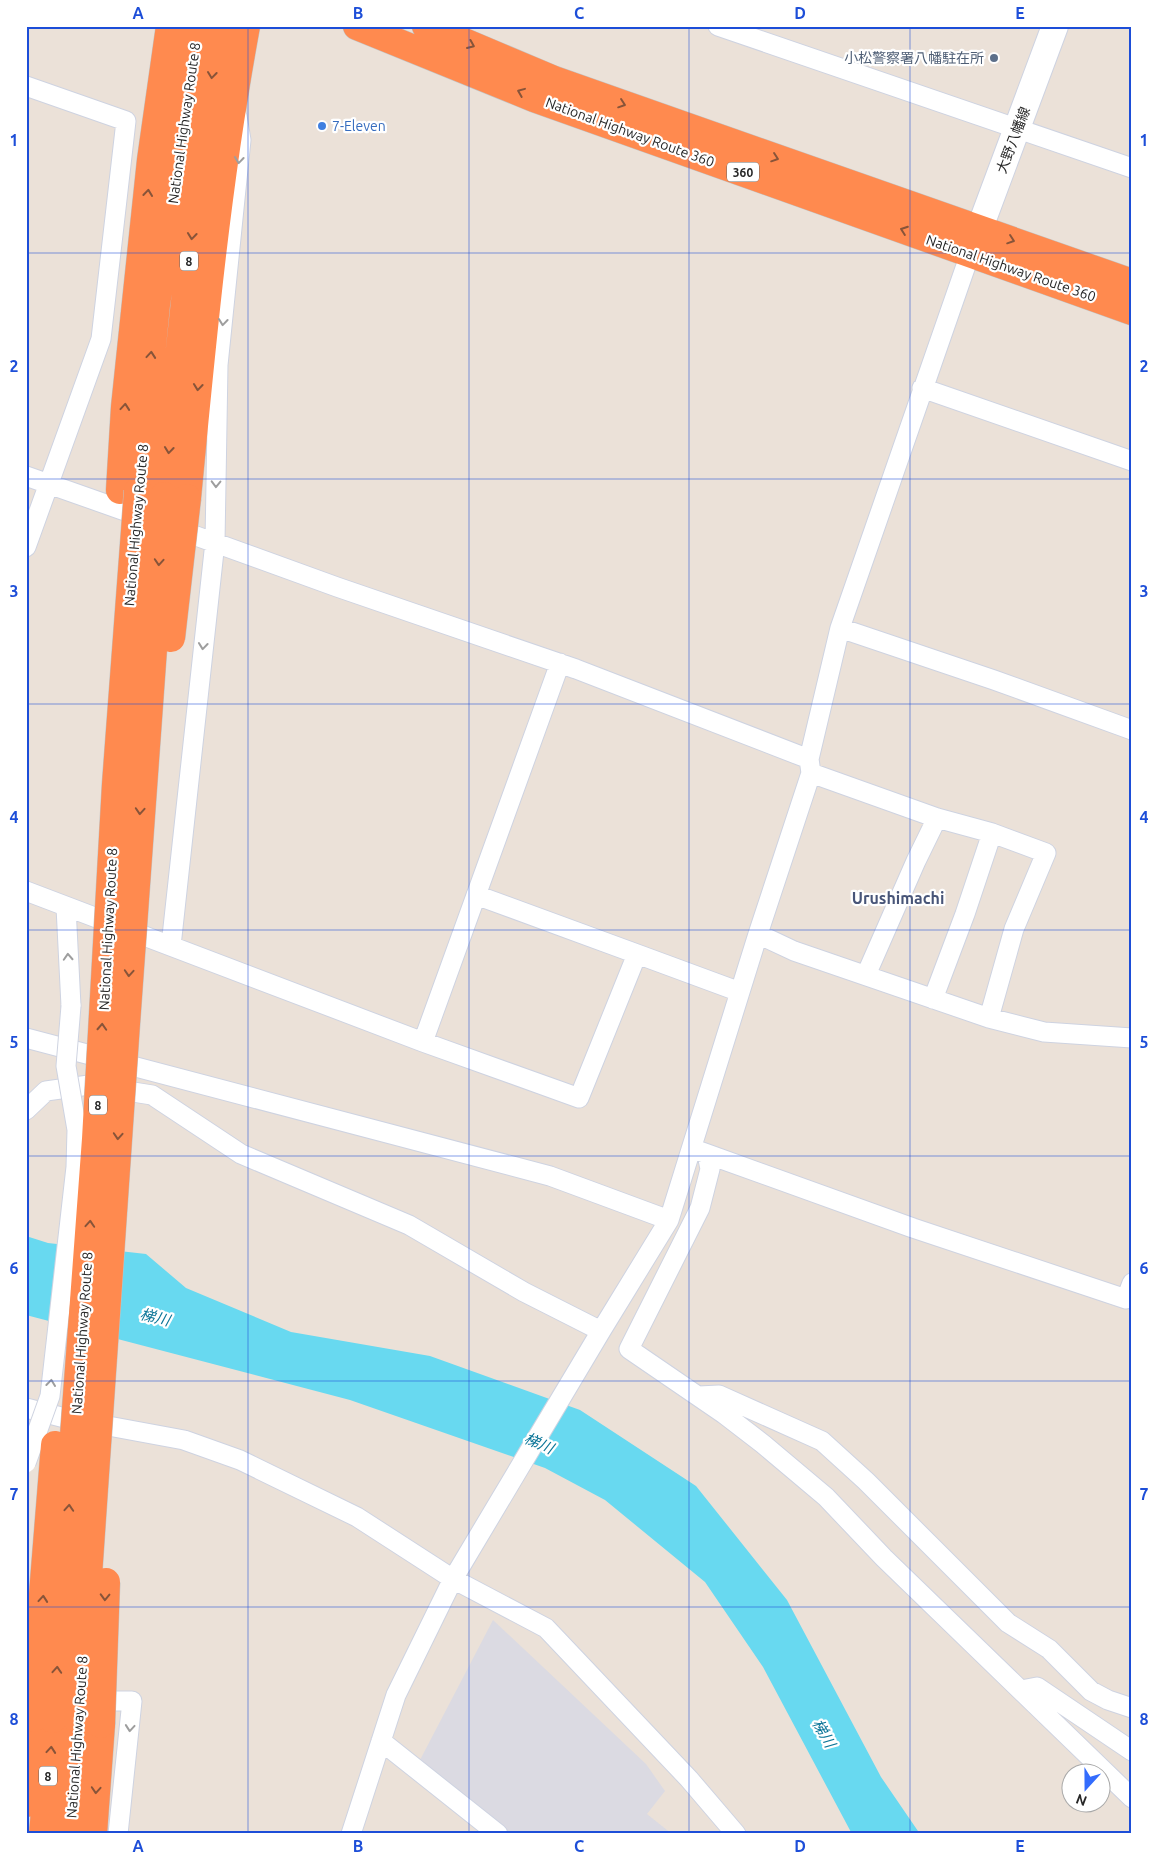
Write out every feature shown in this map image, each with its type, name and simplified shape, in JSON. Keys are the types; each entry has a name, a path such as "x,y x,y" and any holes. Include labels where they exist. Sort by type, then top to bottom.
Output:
{"highway":[{"path":"129,782 160,730 152,494 125,407 151,160 170,26"},
{"name":"National Highway Route 8","path":"70,1834 92,1359 96,1129 129,782 152,494 156,305 197,26"},
{"name":"National Highway Route 8","path":"152,494 196,200 218,26"},
{"path":"152,494 214,238 233,95 246,26"},
{"name":"National Highway Route 360","path":"357,26 534,98 975,242 1132,282"},
{"name":"National Highway Route 360","path":"426,26 554,80 975,242 1132,311"},
{"path":"92,1359 108,1516 75,1717 93,1834"},
{"path":"26,1803 75,1717"},
{"name":"National Highway Route 8","path":"43,1834 75,1717"}],"main road":[{"name":"大野八幡線","path":"975,242 1055,26"}],"street":[{"path":"718,26 1132,168"},
{"path":"26,86 126,121 101,339 26,547"},
{"path":"170,946 215,542 218,365 241,140 233,95"},
{"path":"351,1834 396,1695 456,1573 669,1220 699,1151 740,992 810,766 840,628 922,388 975,242"},
{"path":"922,388 1132,461"},
{"path":"26,476 347,590 560,663 937,818 992,833 1046,853 1014,930 989,1018"},
{"path":"840,628 994,680 1132,730"},
{"path":"423,1042 560,663"},
{"path":"866,975 937,818"},
{"path":"933,1000 965,914 992,833"},
{"path":"26,891 423,1042 579,1098 637,954"},
{"path":"476,895 740,992"},
{"path":"26,1463 50,1396 76,1167 78,1130 66,1066 71,1006 66,906"},
{"path":"758,934 794,950 989,1018 1044,1032 1132,1038"},
{"path":"26,1038 550,1176 669,1220"},
{"path":"26,1110 46,1091 63,1088 89,1086 152,1095 241,1154 409,1225 598,1337"},
{"path":"699,1151 913,1228 1126,1299 1132,1283"},
{"path":"699,1151 710,1169 700,1208 629,1349 699,1396 763,1444 826,1497 884,1558 1132,1798"},
{"path":"699,1396 719,1395 822,1441 866,1481 1008,1623 1049,1649 1091,1691 1108,1700 1132,1708"},
{"path":"26,1408 65,1418 184,1440 240,1460 358,1516 456,1573 546,1628 689,1779 736,1834"},
{"path":"1021,1690 1037,1687 1132,1751"},
{"path":"75,1717 132,1701 118,1834"},
{"path":"381,1741 498,1834"}],"shaded area":[{"path":"493,1620 646,1764 665,1791 647,1814 672,1834 512,1834 420,1760"}],"water":[{"name":"梯川","path":"26,1236 48,1243 146,1254 186,1288 291,1332 430,1356 580,1410 696,1486 787,1600 881,1777 920,1834 852,1834 763,1667 705,1582 605,1500 545,1468 350,1400 26,1315"}],"place":[{"name":"小松警察署八幡駐在所","path":"994,58"},
{"name":"7-Eleven","path":"322,126"}],"district":[{"name":"Urushimachi","path":"898,898"}]}
